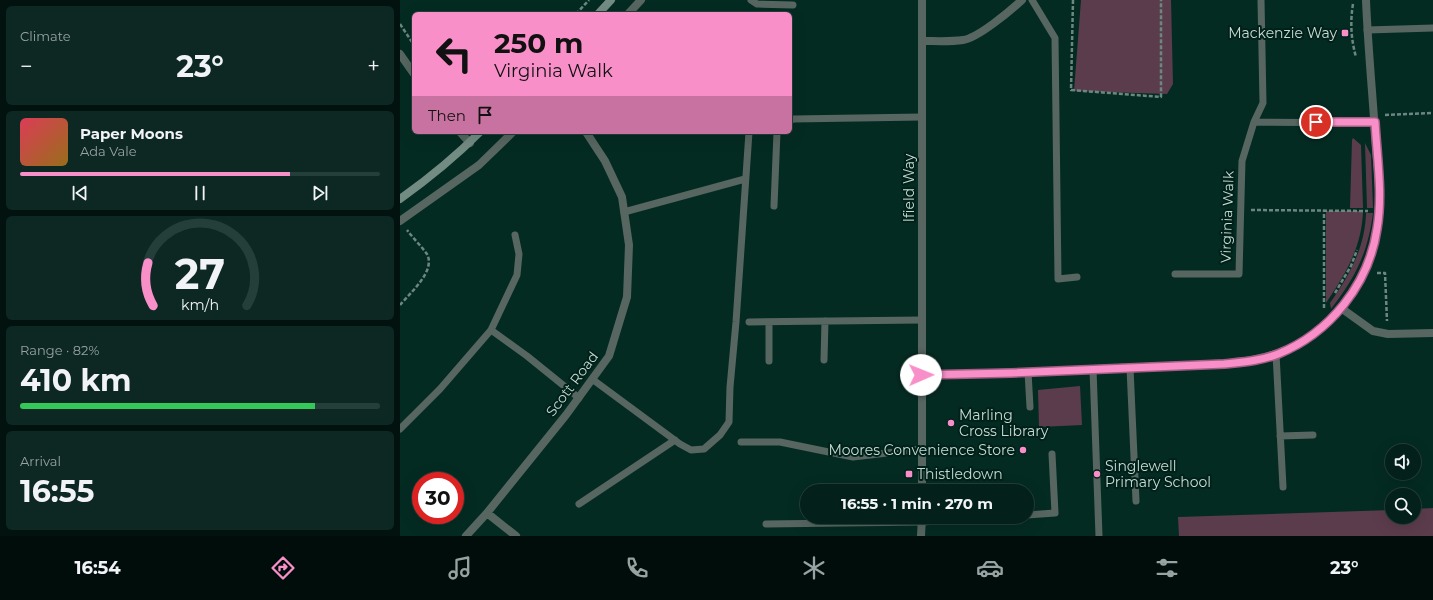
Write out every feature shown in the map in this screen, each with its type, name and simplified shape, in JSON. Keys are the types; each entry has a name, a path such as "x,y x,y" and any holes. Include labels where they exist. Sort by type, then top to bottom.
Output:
{"street":[{"path":"600,12 611,0"},
{"path":"630,12 641,0"},
{"name":"Ifield Way","path":"922,0 922,484"},
{"path":"923,41 961,40 970,38 983,31 1022,0"},
{"path":"921,375 1093,370 1232,363 1256,360 1276,354 1307,339 1324,326 1354,292 1371,254 1377,230 1379,188 1366,0"},
{"path":"400,54 412,71"},
{"path":"462,134 470,143"},
{"path":"400,199 470,143 478,134"},
{"path":"402,224 479,165 512,134"},
{"name":"Scott Road","path":"466,536 487,513 579,398 609,356 628,297 629,245 622,197 604,161 587,134"},
{"path":"1341,308 1373,331 1388,334 1433,333"},
{"path":"487,513 516,536"},
{"path":"921,536 922,524"}],"lane":[{"path":"751,0 757,4 793,5"},
{"path":"1032,0 1054,38 1058,279 1077,277"},
{"name":"Virginia Walk","path":"1175,274 1239,274 1242,161 1254,122 1263,103 1261,0"},
{"path":"1367,30 1433,28"},
{"path":"792,120 922,117"},
{"path":"1254,122 1374,119"},
{"path":"592,379 675,440 692,450 704,449 720,435 729,422 730,387 749,134"},
{"path":"774,206 777,134"},
{"path":"624,212 745,179"},
{"path":"400,428 440,389 492,330 518,275 518,254 515,235"},
{"path":"749,322 922,320"},
{"path":"824,360 825,321"},
{"path":"768,361 769,322"},
{"path":"492,330 579,398"},
{"path":"1276,354 1283,487"},
{"path":"1130,368 1136,501"},
{"path":"1093,370 1099,536"},
{"path":"1028,372 1030,407"},
{"path":"1280,436 1313,435"},
{"path":"579,504 675,440"},
{"path":"741,442 780,442 853,457 921,449"},
{"path":"1034,514 1055,513 1052,454"},
{"path":"766,524 800,523"}],"path":[{"path":"578,12 589,0"},
{"path":"1073,0 1071,90 1161,97 1161,0"},
{"path":"400,24 412,42"},
{"path":"1374,119 1433,113"},
{"path":"1241,210 1379,211"},
{"path":"1324,210 1324,326"},
{"path":"1365,210 1365,217"},
{"path":"400,305 426,275 428,267 428,256 402,224"},
{"path":"1332,296 1341,285 1358,249"},
{"path":"1364,272 1385,273 1388,334"},
{"path":"1324,308 1328,302"}],"shaded area":[{"path":"1081,0 1171,0 1173,84 1167,94 1074,91"},
{"path":"1353,138 1361,145 1363,208 1350,208"},
{"path":"1365,143 1371,155 1373,208 1367,208"},
{"path":"1326,211 1363,211 1362,224 1356,249 1340,282 1326,303"},
{"path":"1366,213 1373,213 1368,241 1364,253 1354,276 1331,309 1330,303 1344,282 1355,260 1363,237"},
{"path":"1080,386 1082,425 1039,427 1038,390"},
{"path":"1433,508 1433,536 1179,536 1178,517 1385,510 1385,524 1421,524 1421,509"}],"place":[{"name":"Mackenzie Way","path":"1345,33"},
{"name":"Marling Cross Library","path":"951,423"},
{"name":"Moores Convenience Store","path":"1023,450"},
{"name":"Thistledown","path":"909,474"},
{"name":"Singlewell Primary School","path":"1097,474"}],"route":[{"path":"921,375 1011,373 1248,362 1292,348 1307,339 1324,326 1354,292 1371,254 1377,230 1379,211 1375,122 1316,122"}]}
